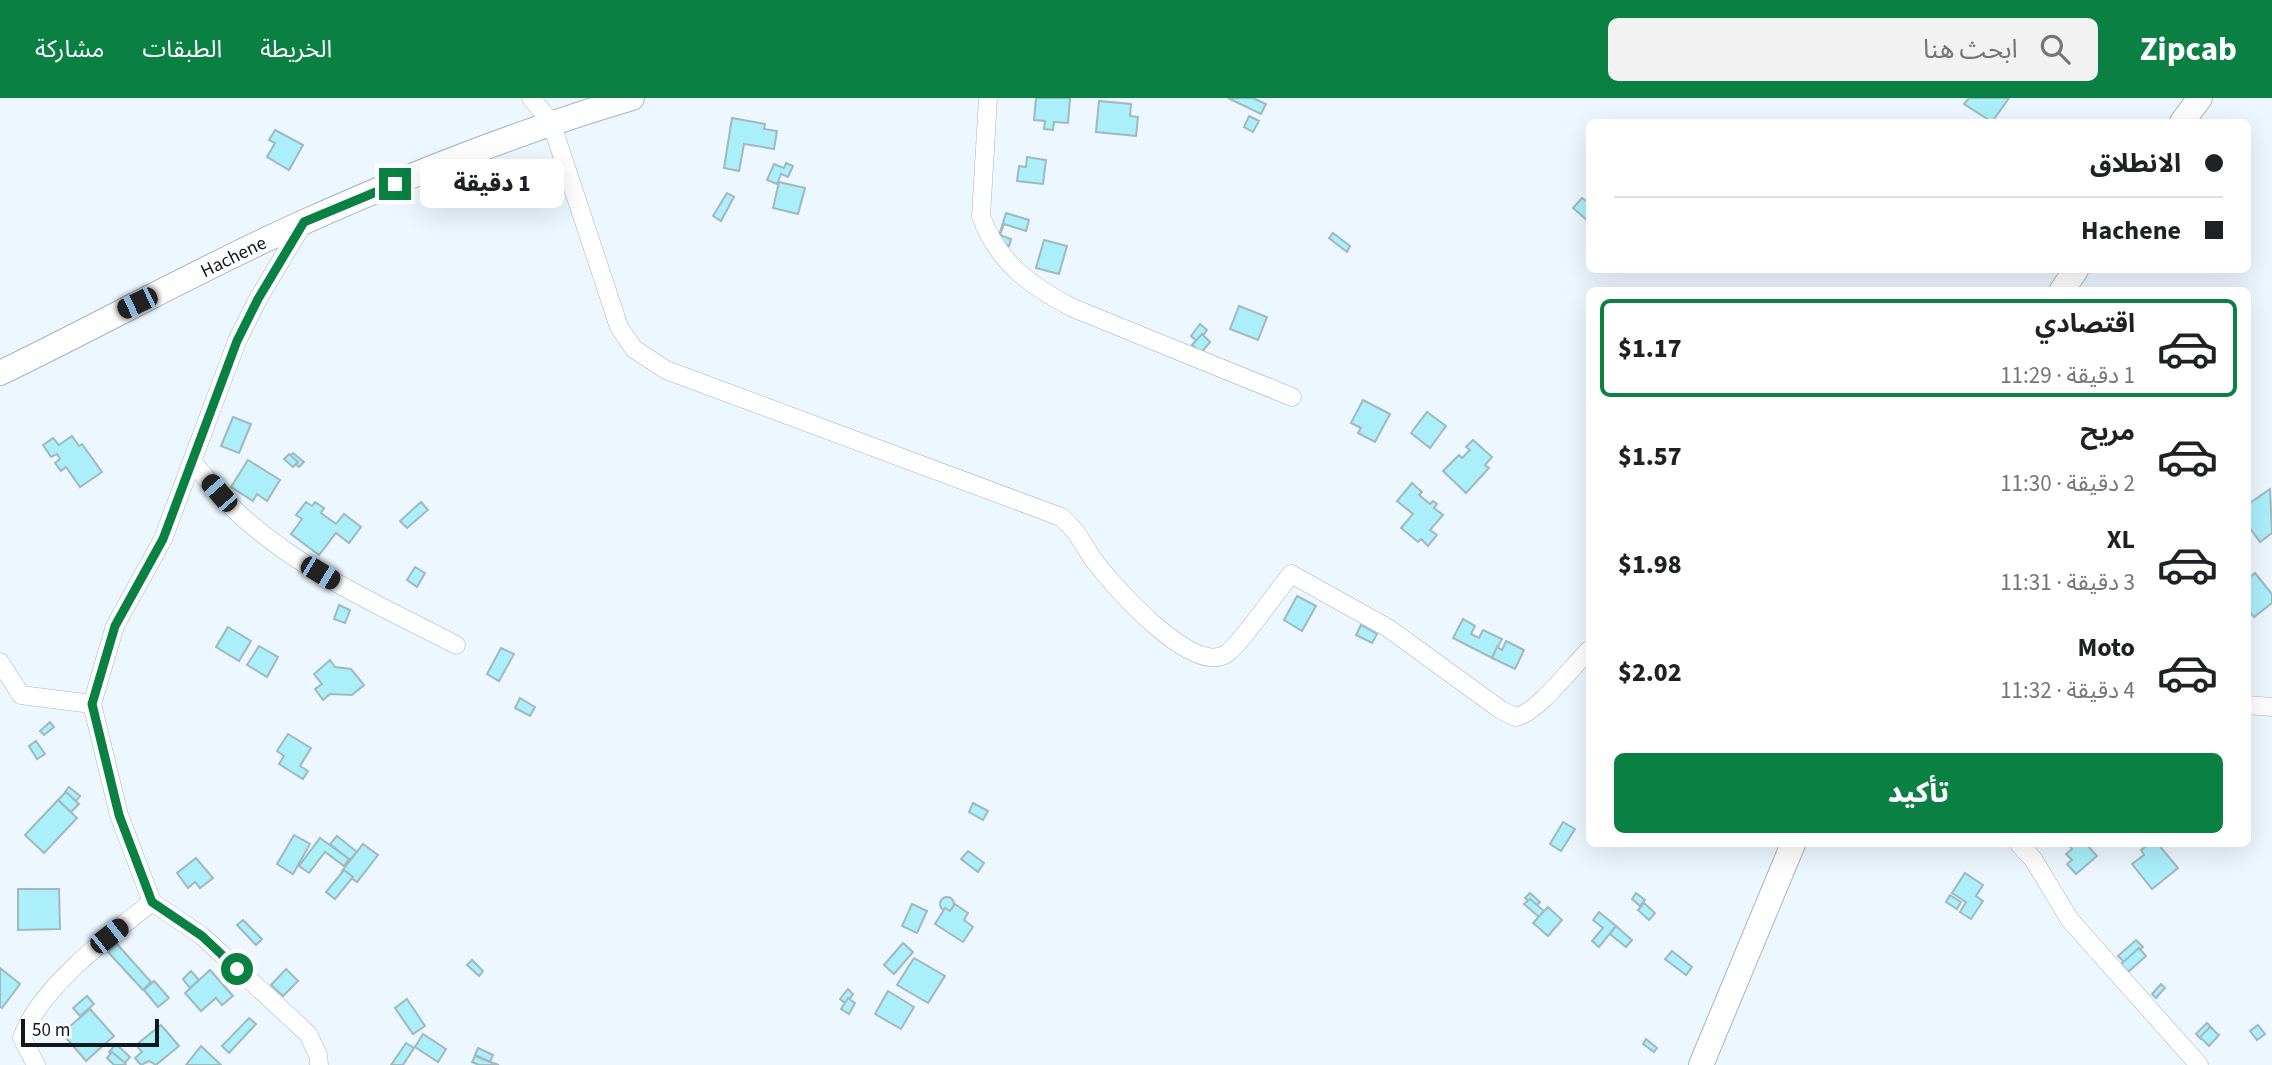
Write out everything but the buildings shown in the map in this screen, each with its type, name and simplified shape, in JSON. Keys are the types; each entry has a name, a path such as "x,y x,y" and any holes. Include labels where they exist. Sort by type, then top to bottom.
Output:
{"street":[{"path":"531,98 551,122 619,327 634,349 666,370 1061,517 1076,529 1093,559 1152,625 1205,659 1228,654 1290,575 1388,628 1501,710 1516,717 1535,709 1549,689 1586,653"},
{"name":"Hachene","path":"0,373 304,222 551,122 632,98"},
{"path":"988,98 982,216 987,233 1013,270 1041,292 1073,308 1292,397"},
{"path":"2184,119 2200,98"},
{"path":"304,222 258,299 237,341 163,539 115,626 92,704 119,815 152,902 202,936 308,1034 318,1055 319,1065"},
{"path":"193,463 233,508 282,548 338,584 456,645"},
{"path":"0,662 20,695 92,704"},
{"path":"2251,705 2272,707"},
{"path":"1701,1065 1792,847"},
{"path":"2022,847 2034,859 2070,920 2199,1065"},
{"path":"36,1065 22,1038 27,1022 74,968 152,902"}],"route":[{"path":"237,969 202,936 152,902 119,815 92,704 115,626 163,539 237,341 258,299 304,222 395,184"}]}
